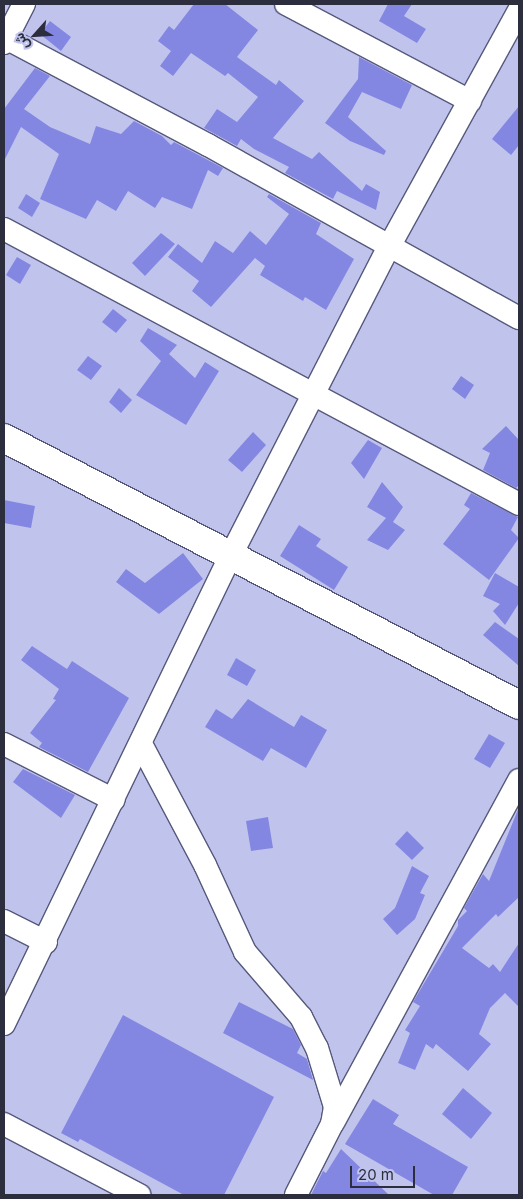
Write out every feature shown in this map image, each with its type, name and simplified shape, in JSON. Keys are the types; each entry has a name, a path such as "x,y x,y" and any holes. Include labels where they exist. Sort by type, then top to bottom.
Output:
{"street":[{"path":"24,4 5,40 390,245 519,318"},
{"path":"286,4 470,101"},
{"path":"4,1024 46,942 230,556 390,245 519,10"},
{"path":"4,229 313,396 519,504"},
{"path":"4,438 519,705"},
{"path":"4,744 114,800"},
{"path":"141,744 205,864 245,952 301,1017 318,1048 335,1107 332,1124"},
{"path":"296,1195 332,1124 519,780"},
{"path":"4,921 46,942"},
{"path":"4,1124 116,1190 139,1195"}],"building":[{"path":"194,4 225,4 258,30 237,57 276,85 279,80 304,101 273,138 312,159 319,152 362,191 366,184 380,192 376,210 337,191 333,199 285,173 289,167 254,149 241,139 237,146 204,128 217,109 237,122 258,97 228,73 225,76 191,53 173,76 160,66 171,51 158,41 169,26 174,30"},
{"path":"388,4 412,4 404,16 426,29 417,43 379,21"},
{"path":"50,21 71,37 61,51 40,34"},
{"path":"359,57 412,85 401,109 362,92 348,117 386,151 384,155 350,141 325,123 358,79"},
{"path":"35,68 50,76 24,109 50,127 90,144 96,126 121,134 134,121 162,136 171,145 174,142 223,168 218,176 208,170 192,209 162,197 155,208 128,191 116,211 97,200 86,219 40,199 59,154 21,127 4,161 4,109"},
{"path":"519,106 519,145 511,155 492,139"},
{"path":"26,194 40,203 32,217 18,208"},
{"path":"269,194 321,223 316,234 354,259 326,310 305,297 303,301 260,275 265,266 255,258 211,307 192,291 199,281 168,257 178,244 202,263 215,241 233,253 250,231 266,245 289,214 267,197"},
{"path":"161,233 175,244 145,276 132,263"},
{"path":"17,257 31,265 20,284 6,275"},
{"path":"113,309 127,320 116,333 102,322"},
{"path":"148,328 177,345 169,354 195,378 205,362 219,371 186,425 136,395 161,361 140,341"},
{"path":"88,356 102,366 91,380 77,370"},
{"path":"461,376 474,385 465,399 452,389"},
{"path":"119,388 132,400 121,413 109,402"},
{"path":"506,426 519,440 519,485 516,488 483,470 490,453 482,449"},
{"path":"253,432 266,445 242,472 228,460"},
{"path":"368,440 382,448 364,479 351,463"},
{"path":"382,482 403,507 393,522 405,530 388,550 367,540 386,518 367,507"},
{"path":"471,493 518,517 511,530 519,538 489,580 443,544 470,509 464,505"},
{"path":"4,500 35,506 31,528 4,523"},
{"path":"299,525 321,539 316,546 348,567 334,590 280,556"},
{"path":"183,553 203,579 159,614 116,582 126,569 145,583"},
{"path":"495,573 519,587 519,603 505,625 493,611 500,604 483,596"},
{"path":"495,622 519,639 519,666 483,635"},
{"path":"32,646 67,669 72,661 129,698 88,772 39,747 42,743 30,733 56,700 53,699 59,689 21,660"},
{"path":"236,658 256,670 247,686 227,675"},
{"path":"248,699 294,727 301,715 327,730 306,768 271,748 263,761 205,727 216,709 232,719"},
{"path":"489,734 505,743 490,768 474,759"},
{"path":"23,769 75,795 61,818 13,782"},
{"path":"519,807 519,897 498,917 496,914 462,948 489,968 493,964 500,972 519,943 519,1007 505,993 490,1008 479,1034 491,1044 468,1071 436,1044 433,1049 426,1044 415,1070 398,1063 410,1033 405,1030 420,1006 413,1002 458,926 458,920 467,911 464,908 483,874 489,881"},
{"path":"268,817 273,848 251,851 246,821"},
{"path":"407,831 424,848 412,860 395,844"},
{"path":"412,866 429,876 420,893 425,895 415,919 397,935 383,919 395,908"},
{"path":"239,1002 293,1029 301,1045 297,1053 307,1059 313,1080 223,1033"},
{"path":"123,1015 274,1097 224,1195 184,1195 80,1139 78,1142 61,1133"},
{"path":"463,1088 492,1113 471,1139 442,1114"},
{"path":"373,1099 399,1115 393,1124 468,1167 452,1195 434,1195 345,1144"},
{"path":"341,1149 389,1195 311,1195 323,1171 326,1173"}]}
